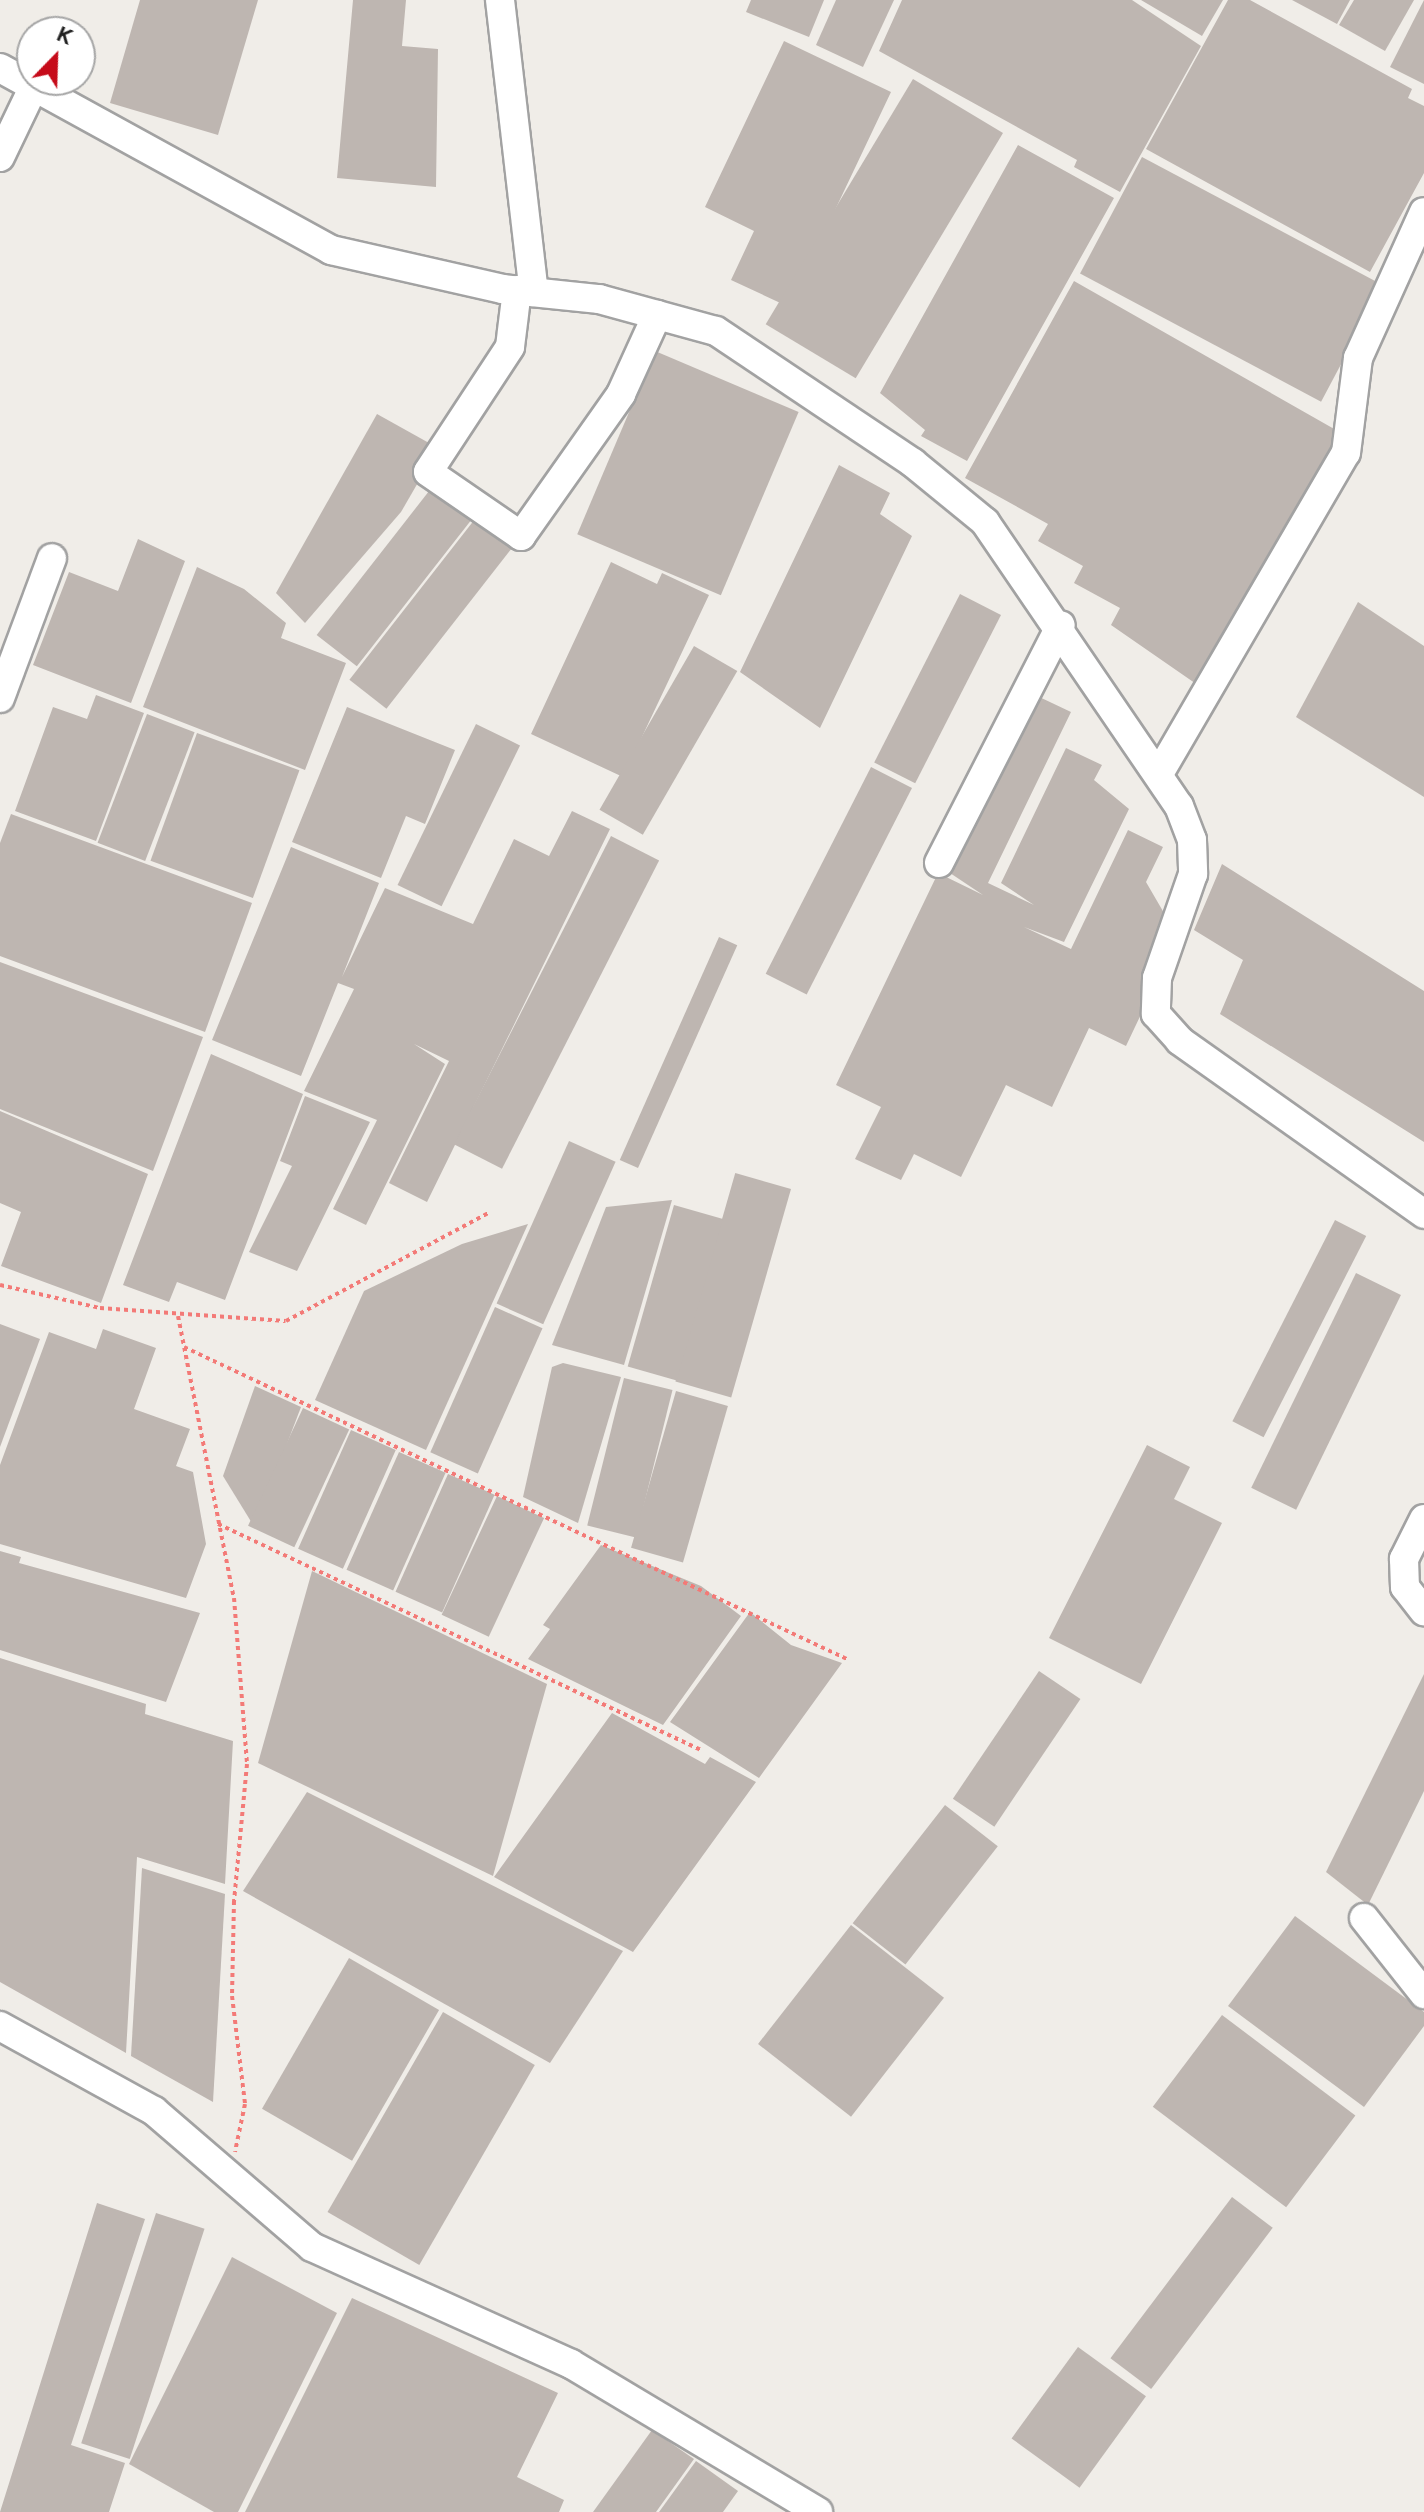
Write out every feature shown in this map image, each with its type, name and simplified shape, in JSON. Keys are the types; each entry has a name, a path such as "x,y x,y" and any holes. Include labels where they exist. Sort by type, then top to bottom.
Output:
{"street":[{"path":"500,0 525,291 510,347 428,472 521,536 621,394 657,315"},
{"path":"0,157 29,96"},
{"path":"56,96 331,250 657,315 716,331 767,359 913,463 985,522 1061,625 1160,772 1192,840 1193,874 1157,978 1156,1014 1180,1041 1424,1214"},
{"path":"1160,772 1346,453 1358,358 1424,212"},
{"path":"0,698 52,558"},
{"path":"939,863 1061,625"},
{"path":"1424,1519 1404,1559 1405,1587 1424,1611"},
{"path":"1364,1918 1424,1994"},
{"path":"0,2026 154,2111 312,2247 571,2364 811,2510"}],"path":[{"path":"0,1285 100,1308 178,1316 286,1321 490,1212"},
{"path":"178,1316 234,1598 247,1764 232,1996 244,2115 222,2171"},
{"path":"184,1347 849,1660"},
{"path":"218,1524 701,1750"}],"building":[{"path":"140,0 258,0 218,135 110,103"},
{"path":"353,0 406,0 402,46 438,49 436,187 337,178"},
{"path":"751,0 824,0 809,37 746,12"},
{"path":"836,0 894,0 863,67 816,45"},
{"path":"902,0 1132,0 1201,46 1120,192 1074,167 1077,160 879,51"},
{"path":"1141,0 1223,0 1202,36"},
{"path":"1228,0 1250,0 1412,89 1408,98 1424,106 1424,173 1370,272 1146,149"},
{"path":"1292,0 1350,0 1337,24"},
{"path":"1354,0 1414,0 1385,51 1339,25"},
{"path":"1424,0 1424,84 1390,67"},
{"path":"784,41 891,92 789,307 731,280 754,231 705,207"},
{"path":"913,79 1003,133 856,378 766,324"},
{"path":"1018,145 1114,198 967,461 921,436 925,430 880,393"},
{"path":"1142,157 1383,285 1321,402 1080,274"},
{"path":"1074,281 1343,434 1202,688 1111,625 1120,608 1074,583 1083,566 1038,541 1048,524 965,478"},
{"path":"655,351 799,412 721,595 577,534"},
{"path":"377,414 438,448 401,512 305,623 276,593"},
{"path":"839,465 890,493 880,514 912,536 820,728 740,672"},
{"path":"433,486 473,517 357,666 317,635"},
{"path":"475,519 512,548 386,709 349,680"},
{"path":"138,539 185,561 131,703 33,665 69,572 118,591"},
{"path":"611,562 657,584 662,573 709,595 623,777 531,734"},
{"path":"197,567 244,589 286,623 281,638 346,663 305,770 143,707"},
{"path":"960,594 1001,615 915,783 874,762"},
{"path":"1358,602 1424,646 1424,797 1296,717"},
{"path":"694,646 737,671 643,835 600,810"},
{"path":"1033,694 1071,712 988,883 1034,905 1001,883 1066,748 1102,765 1094,780 1129,809 1064,942 1024,927 1071,949 1128,830 1163,847 1146,882 1171,925 1143,984 1153,989 1126,1046 1089,1028 1052,1107 1006,1085 961,1177 914,1154 901,1180 855,1159 881,1107 836,1085 938,873 983,895 947,871"},
{"path":"96,695 144,713 96,841 15,811 53,707 87,719"},
{"path":"347,707 455,750 425,824 406,816 381,878 292,842"},
{"path":"147,714 195,732 145,861 98,843"},
{"path":"476,724 520,745 442,906 398,885"},
{"path":"197,733 299,770 253,898 150,861"},
{"path":"871,767 912,788 807,995 766,974"},
{"path":"572,811 610,829 427,1202 389,1183 449,1061 414,1044 445,1064 366,1225 333,1209 377,1120 304,1091 354,989 338,983 301,1076 212,1040 291,847 379,883 342,977 385,888 473,924 514,839 549,856"},
{"path":"11,814 252,903 205,1032 0,956 0,843"},
{"path":"611,836 659,861 502,1169 454,1144"},
{"path":"1222,864 1424,991 1424,1142 1220,1014 1243,960 1194,930"},
{"path":"719,937 737,945 638,1168 620,1160"},
{"path":"0,962 203,1037 153,1171 0,1109"},
{"path":"211,1054 303,1094 225,1300 177,1282 169,1302 123,1285"},
{"path":"305,1096 370,1122 297,1271 249,1252 292,1166 280,1161"},
{"path":"0,1111 148,1174 101,1303 1,1266 21,1212 0,1203"},
{"path":"569,1141 616,1162 543,1324 497,1304"},
{"path":"735,1173 791,1189 731,1398 675,1382"},
{"path":"672,1200 624,1365 552,1345 606,1207"},
{"path":"674,1205 723,1219 677,1381 628,1366"},
{"path":"1335,1220 1366,1236 1264,1437 1232,1421"},
{"path":"528,1224 426,1450 315,1400 364,1291 462,1244"},
{"path":"1356,1273 1401,1295 1296,1510 1251,1488"},
{"path":"495,1307 543,1328 478,1473 430,1452"},
{"path":"0,1324 40,1339 0,1447"},
{"path":"103,1329 156,1348 134,1409 190,1429 176,1466 193,1472 206,1544 186,1598 0,1544 0,1465 49,1332 96,1349"},
{"path":"563,1363 621,1377 578,1523 523,1497 552,1367"},
{"path":"624,1378 673,1390 636,1538 587,1525"},
{"path":"255,1386 301,1407 255,1528 223,1476"},
{"path":"676,1391 728,1406 683,1563 631,1548"},
{"path":"303,1408 349,1430 294,1547 248,1526"},
{"path":"351,1430 396,1450 343,1569 298,1549"},
{"path":"1147,1445 1190,1467 1174,1499 1222,1523 1141,1684 1049,1638"},
{"path":"399,1452 446,1473 393,1591 347,1570"},
{"path":"448,1474 495,1495 442,1613 396,1592"},
{"path":"497,1496 544,1518 489,1637 442,1615"},
{"path":"601,1545 701,1586 741,1616 663,1725 528,1659 550,1629 543,1625"},
{"path":"0,1551 21,1557 19,1563 200,1613 166,1702 0,1650"},
{"path":"312,1571 547,1684 493,1876 258,1763"},
{"path":"750,1612 791,1645 842,1663 759,1778 670,1722"},
{"path":"0,1658 146,1704 145,1714 233,1741 225,1884 137,1857 126,2053 0,1982"},
{"path":"1039,1671 1080,1699 994,1827 953,1799"},
{"path":"1424,1674 1424,1791 1368,1905 1326,1872"},
{"path":"612,1713 705,1764 710,1757 756,1782 633,1952 494,1877"},
{"path":"307,1792 623,1951 550,2063 243,1891"},
{"path":"945,1805 998,1846 905,1964 853,1923"},
{"path":"142,1868 225,1894 213,2102 131,2056"},
{"path":"1295,1916 1424,2012 1424,2026 1364,2107 1228,2006"},
{"path":"851,1925 944,1998 851,2117 758,2044"},
{"path":"349,1958 439,2010 352,2161 262,2109"},
{"path":"443,2012 535,2065 419,2265 328,2212"},
{"path":"1222,2015 1355,2116 1286,2207 1153,2107"},
{"path":"1232,2197 1273,2228 1151,2389 1110,2358"},
{"path":"97,2203 145,2219 71,2445 125,2463 109,2512 0,2512"},
{"path":"156,2213 205,2229 130,2459 81,2443"},
{"path":"232,2257 337,2313 238,2512 214,2512 129,2464"},
{"path":"352,2298 558,2393 517,2477 564,2500 559,2512 245,2512"},
{"path":"1078,2347 1146,2396 1080,2488 1012,2438"},
{"path":"652,2430 694,2459 656,2512 593,2512"},
{"path":"696,2461 738,2491 723,2512 659,2512"}]}
